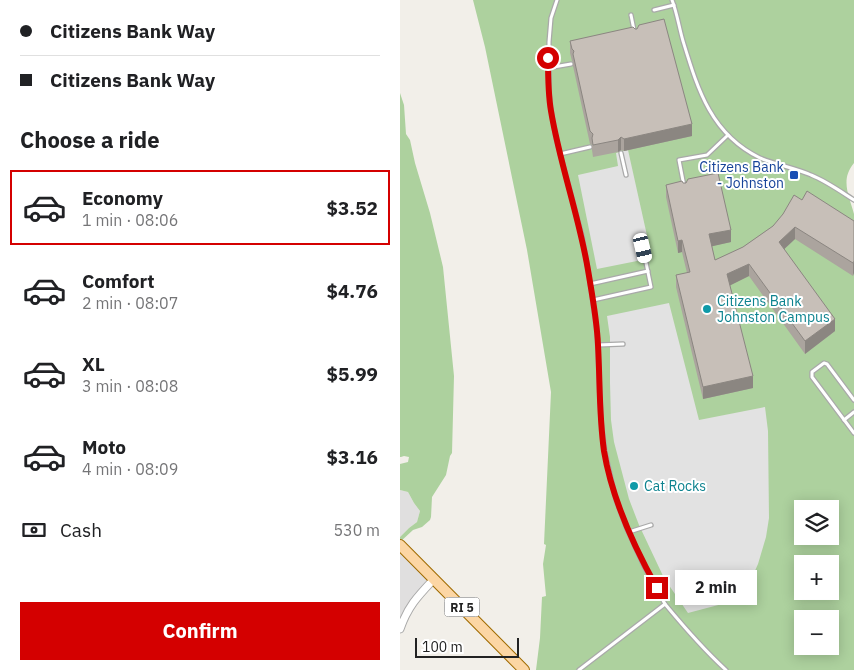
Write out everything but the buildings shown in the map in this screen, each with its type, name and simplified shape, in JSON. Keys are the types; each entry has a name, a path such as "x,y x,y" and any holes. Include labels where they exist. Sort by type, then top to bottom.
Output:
{"main road":[{"name":"RI 5","path":"400,545 524,670"}],"street":[{"path":"400,629 408,609 434,580"}],"lane":[{"path":"557,0 551,18 548,42 551,109 560,154 582,236 593,300 598,346 601,421 605,452 616,500 644,566 666,604 691,636 726,670"},
{"path":"672,0 702,96 708,110 728,135 741,146 761,158 811,174 854,200"},
{"path":"654,10 674,5"},
{"path":"631,15 636,38"},
{"path":"548,68 571,64"},
{"path":"685,192 679,160 707,155 728,135"},
{"path":"560,154 590,147"},
{"path":"622,153 626,175"},
{"path":"593,300 651,287 643,248"},
{"path":"590,284 648,271"},
{"path":"598,346 622,344"},
{"path":"854,400 827,364 824,363 812,372 812,377 854,432"},
{"path":"844,420 854,412"},
{"path":"629,532 651,524"},
{"path":"579,670 666,604"}],"shaded area":[{"path":"628,150 652,258 597,269 578,175 618,166 616,153"},
{"path":"669,303 699,420 765,407 768,431 769,518 766,537 758,564 741,599 688,613 664,578 639,525 629,499 614,442 611,420 610,337 607,316"},
{"path":"400,490 408,492 420,511 417,522 400,537"},
{"path":"400,544 434,578 400,627"}],"green space":[{"path":"473,0 854,0 854,163 847,175 847,188 854,214 854,670 536,670 542,597 546,596 543,564 546,545 544,544 551,392 527,250 485,47"},
{"path":"400,93 404,105 406,134 410,140 443,267 454,376 452,453 446,475 432,497 430,520 422,527 413,530 400,542 400,537 417,522 420,511 408,492 400,490 400,464 408,462 409,457 400,457"}],"place":[{"name":"Citizens Bank - Johnston","path":"794,175"},
{"name":"Citizens Bank Johnston Campus","path":"707,309"},
{"name":"Cat Rocks","path":"634,486"}],"route":[{"path":"548,58 549,91 556,138 582,236 593,300 597,330 601,421 605,452 616,500 644,566 657,588"}]}
